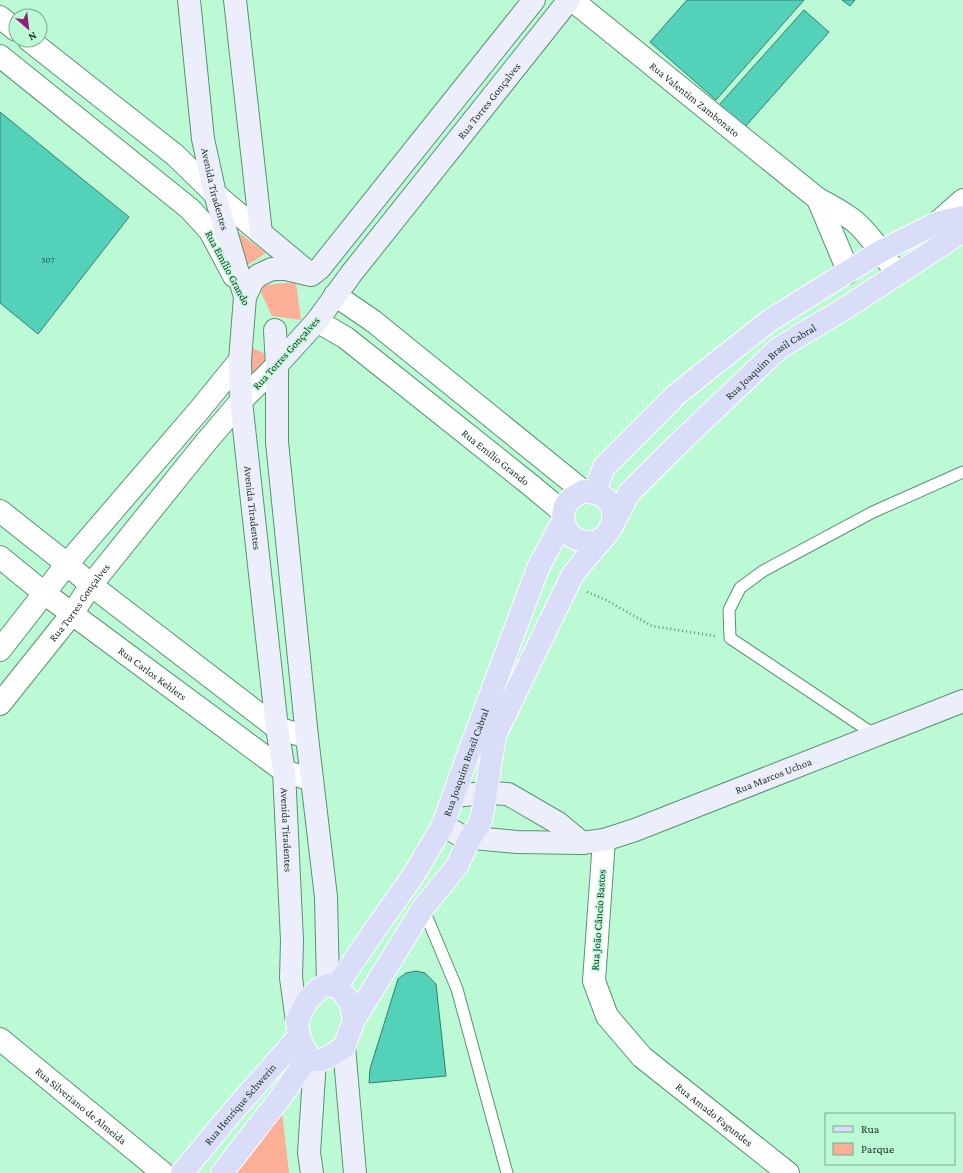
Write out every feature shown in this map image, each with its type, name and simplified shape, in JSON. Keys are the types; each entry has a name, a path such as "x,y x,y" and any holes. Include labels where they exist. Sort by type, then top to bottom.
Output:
{"main road":[{"name":"Avenida Tiradentes","path":"189,0 202,139 215,194 245,297 240,360 241,401 277,728 284,771 292,941 292,978 298,1029 304,1048 312,1058"},
{"path":"234,0 261,233 335,295"},
{"path":"245,297 253,280 259,275 272,269 286,269 311,274 320,268 534,0"},
{"name":"Rua Torres Gonçalves","path":"277,365 317,321 335,295 570,0"},
{"path":"588,492 604,467 677,394 770,321 881,252 937,223 963,218"},
{"name":"Rua Joaquim Brasil Cabral","path":"470,838 481,820 494,735 573,574 608,532 629,493 779,348 844,309 963,231"},
{"name":"Rua Emílio Grando","path":"245,297 251,311 261,322 274,330"},
{"path":"317,321 286,331 274,330 277,365 277,442 307,737 326,897 332,986"},
{"path":"588,492 601,495 607,500 614,514 613,522 608,532 599,540 583,542 570,535 565,528 563,516 566,505 571,498 588,492"},
{"name":"Rua Joaquim Brasil Cabral","path":"332,986 372,934 413,876 443,825 538,568 563,516"},
{"path":"263,597 293,598"},
{"name":"Rua Marcos Uchoa","path":"443,825 456,833 470,838 517,842 582,843 604,840 635,830 963,700"},
{"path":"454,796 485,793 508,794 558,823 582,843"},
{"path":"355,1173 344,1047 354,1020 423,908 456,866 470,838"},
{"path":"298,1029 307,1001 320,988 332,986 341,990 350,1002 354,1020"},
{"name":"Rua Henrique Schwerin","path":"182,1173 298,1029"},
{"path":"312,1058 322,1060 328,1058 344,1047"},
{"path":"222,1173 312,1058"},
{"path":"312,1058 310,1153 312,1173"},
{"path":"229,1116 251,1134"}],"street":[{"name":"Rua Valentim Zambonato","path":"570,0 818,199 836,208 854,221 881,252 897,274"},
{"path":"0,17 8,24"},
{"path":"39,48 174,155 215,194 261,233"},
{"name":"Rua Emílio Grando","path":"0,56 190,210 210,231 245,297"},
{"path":"174,155 202,139"},
{"name":"Rua Valentim Zambonato","path":"818,199 846,266 847,273"},
{"path":"937,223 963,200"},
{"path":"335,295 373,322 588,492"},
{"name":"Rua Emílio Grando","path":"317,321 346,338 528,483 563,516"},
{"path":"0,650 67,564 201,408 240,360"},
{"name":"Rua Torres Gonçalves","path":"0,704 72,614 91,585 201,448 241,401 277,365"},
{"path":"0,511 91,585 277,728 307,737"},
{"name":"Rua Carlos Kehlers","path":"0,557 44,593 284,771 312,780"},
{"name":"Rua João Câncio Bastos","path":"604,840 594,981 607,1016 642,1057"},
{"name":"Rua Silveriano de Almeida","path":"0,1039 163,1173"},
{"name":"Rua Amado Fagundes","path":"642,1057 788,1173"}],"lane":[{"path":"875,735 730,638 728,610 740,588 763,571 873,512 963,472"},
{"path":"423,908 457,989 507,1173"}],"path":[{"path":"606,600 652,626 730,638"}],"green space":[{"path":"234,229 266,253 240,270"},
{"path":"296,282 301,320 272,316 258,286"},
{"path":"244,344 274,358 250,385"},
{"path":"282,1112 289,1173 232,1173"}],"building":[{"path":"687,0 804,0 716,100 650,42"},
{"path":"842,0 855,0 850,6"},
{"path":"804,10 829,32 744,128 719,105"},
{"path":"0,112 129,217 38,334 0,303"},
{"path":"416,971 425,973 436,984 446,1076 369,1083 370,1069 398,979 406,973"}]}
